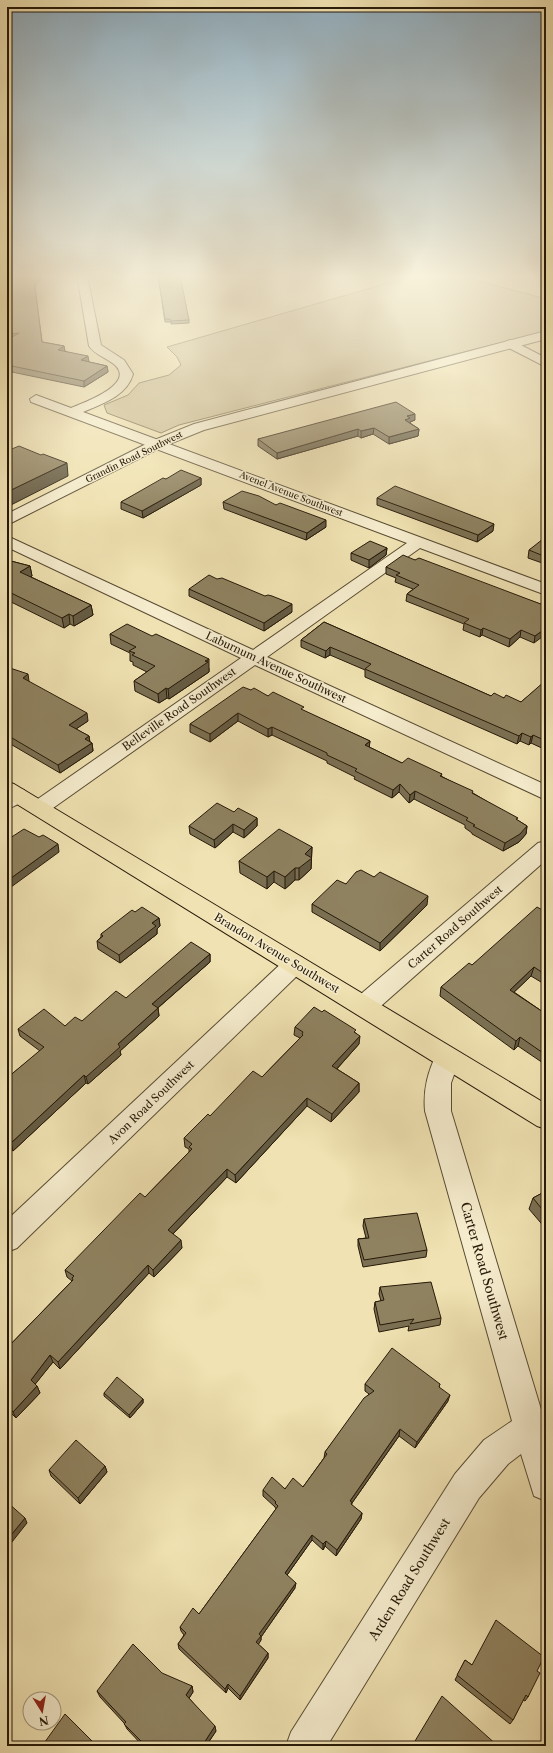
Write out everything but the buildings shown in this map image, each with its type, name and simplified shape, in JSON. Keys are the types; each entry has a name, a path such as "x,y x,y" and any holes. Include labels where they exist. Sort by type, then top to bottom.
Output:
{"main road":[{"name":"Brandon Avenue Southwest","path":"10,796 39,808 546,1118"}],"street":[{"path":"72,412 117,391 123,385 127,373 123,367 109,357"},
{"name":"Grandin Road Southwest","path":"7,520 157,444 199,427 463,357"},
{"path":"535,357 546,363"},
{"name":"Avenel Avenue Southwest","path":"36,399 546,590"},
{"name":"Laburnum Avenue Southwest","path":"7,541 65,570 254,656 546,793"},
{"name":"Belleville Road Southwest","path":"39,808 254,656 419,542"},
{"name":"Carter Road Southwest","path":"364,1006 546,848"},
{"name":"Avon Road Southwest","path":"7,1239 295,964"},
{"name":"Carter Road Southwest","path":"447,1058 439,1075 436,1090 438,1111 546,1484"},
{"name":"Arden Road Southwest","path":"305,1746 467,1486 496,1452 530,1427"}],"shaded area":[{"path":"177,357 445,357 179,425 161,433 107,413 104,405 128,395 139,383 169,375 181,365"}]}
